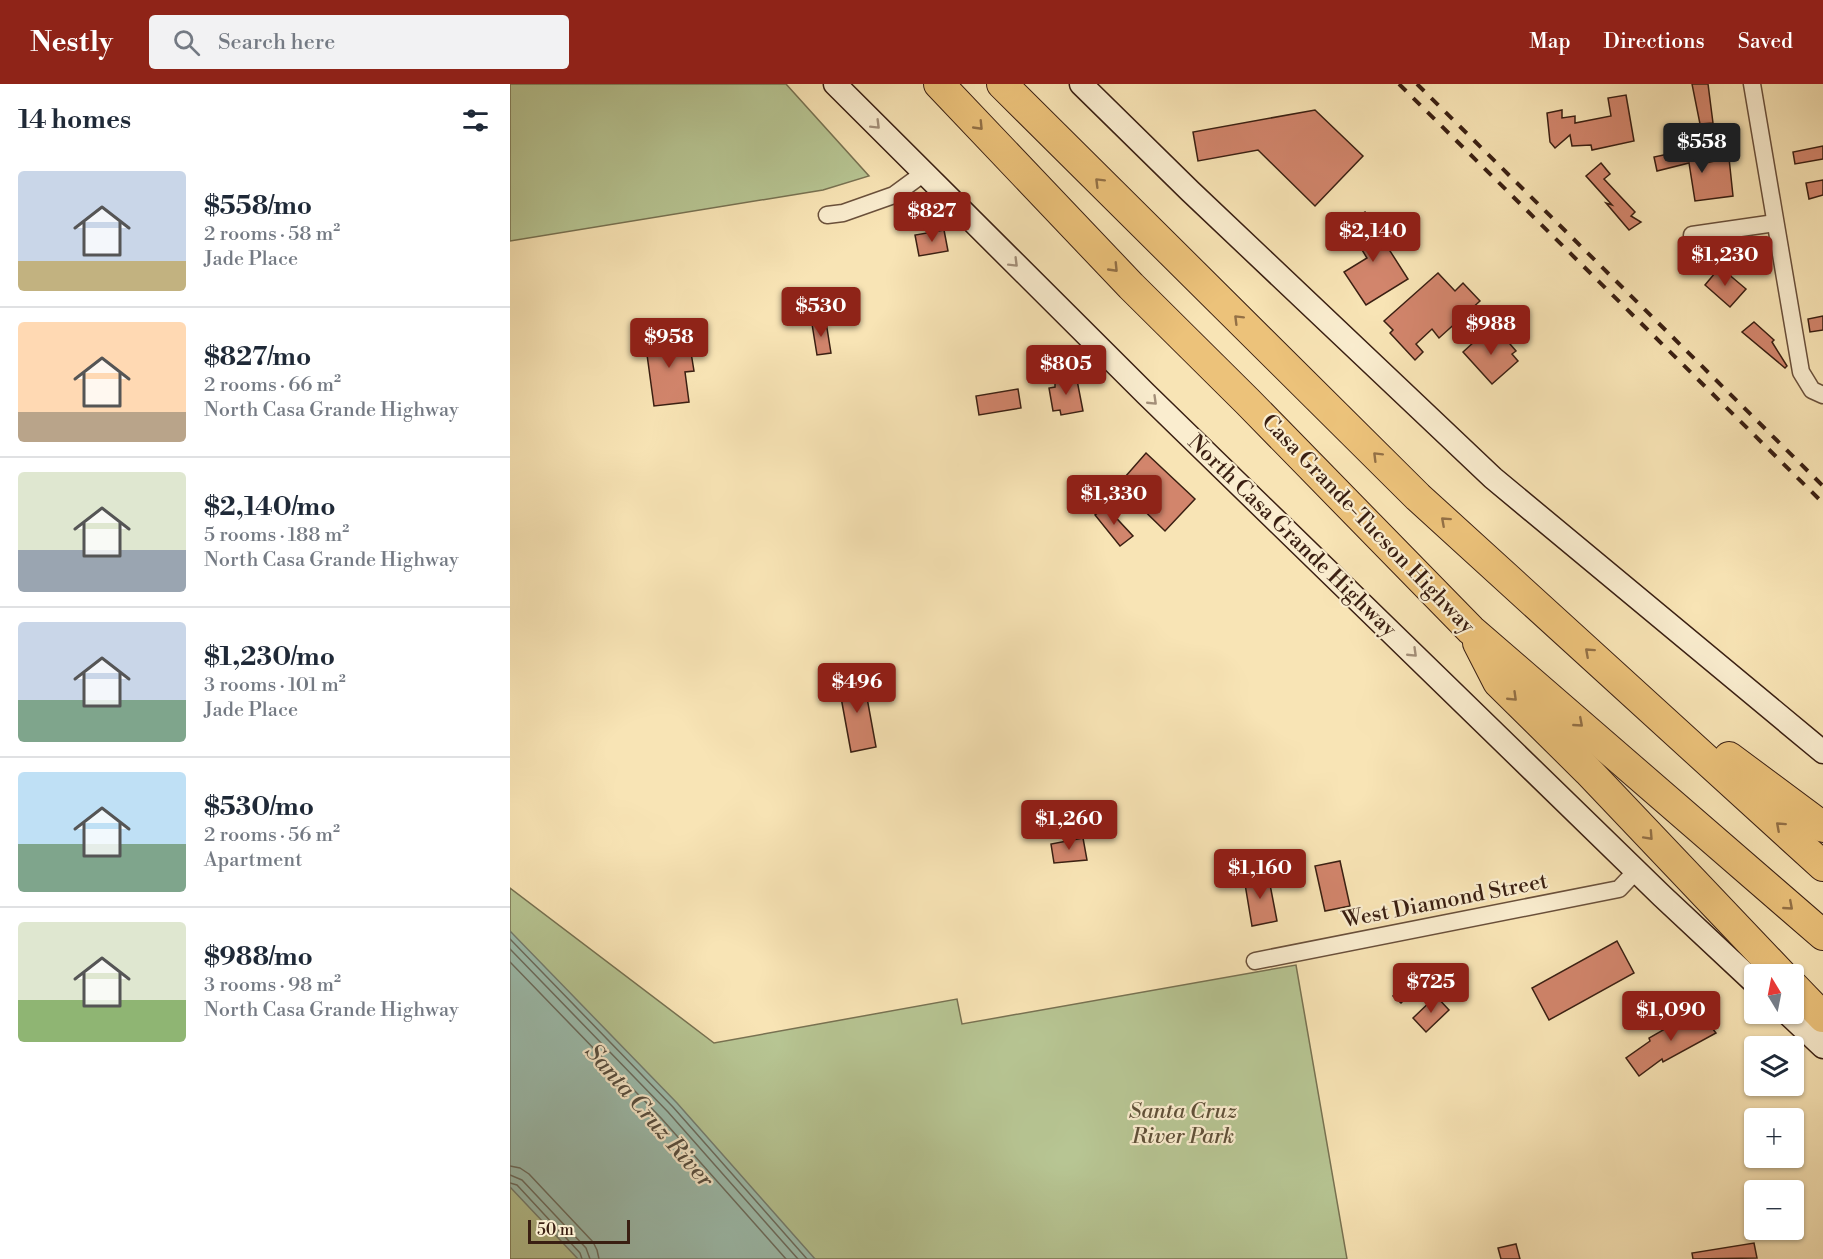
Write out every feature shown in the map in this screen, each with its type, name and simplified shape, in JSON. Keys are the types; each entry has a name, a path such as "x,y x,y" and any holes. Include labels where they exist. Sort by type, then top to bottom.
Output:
{"highway":[{"name":"Casa Grande-Tucson Highway","path":"939,84 1131,286 1471,630 1823,935"},
{"path":"1002,84 1418,497 1823,866"},
{"path":"1471,630 1498,682 1588,771 1772,964"},
{"path":"1624,685 1645,695 1823,827"},
{"path":"1804,997 1823,1017"}],"main road":[{"name":"North Casa Grande Highway","path":"835,84 1146,394 1744,974"},
{"path":"1081,84 1493,478 1823,752"},
{"path":"1799,1024 1823,1047"}],"street":[{"path":"1752,84 1801,372 1812,390 1823,395"},
{"path":"827,215 843,213 894,195 924,173"},
{"path":"1692,235 1775,223"},
{"name":"West Diamond Street","path":"1255,961 1619,889 1636,871"}],"green space":[{"path":"510,84 786,84 869,176 823,190 510,241"},
{"name":"Santa Cruz River Park","path":"510,888 714,1043 957,999 962,1024 1296,965 1347,1259 510,1259"}],"water":[{"name":"Santa Cruz River","path":"510,931 677,1103 815,1259 578,1259 510,1187"}],"building":[{"path":"1692,84 1708,84 1713,123 1700,124"},
{"path":"1626,95 1634,141 1592,150 1591,145 1572,146 1570,135 1555,148 1550,142 1547,113 1562,110 1562,118 1575,116 1575,123 1611,116 1608,98"},
{"path":"1315,110 1363,156 1315,206 1258,150 1198,161 1193,132"},
{"path":"1823,146 1823,159 1795,164 1793,152"},
{"path":"1687,150 1688,158 1703,155 1705,163 1729,158 1733,196 1695,201 1689,163 1657,171 1654,157"},
{"path":"1601,163 1610,174 1604,179 1635,212 1631,216 1641,222 1629,230 1606,203 1612,205 1586,176"},
{"path":"1823,180 1823,195 1809,199 1806,183"},
{"path":"1365,212 1408,279 1366,305 1344,272 1367,258 1346,224"},
{"path":"944,230 948,251 919,256 915,235"},
{"path":"1720,267 1746,289 1730,307 1705,285"},
{"path":"1438,273 1455,291 1463,283 1480,301 1439,338 1432,329 1416,344 1423,352 1415,360 1390,333 1393,330 1384,321"},
{"path":"1823,316 1823,330 1810,332 1808,319"},
{"path":"826,322 831,353 817,355 812,324"},
{"path":"1754,322 1774,340 1772,342 1787,366 1785,368 1742,332"},
{"path":"1486,331 1497,343 1504,337 1516,351 1512,354 1518,361 1492,384 1463,352"},
{"path":"688,334 694,371 685,372 689,402 654,406 645,340"},
{"path":"1076,375 1083,411 1061,415 1060,410 1053,411 1049,388 1055,387 1055,379"},
{"path":"1018,389 1021,408 979,415 976,396"},
{"path":"1146,453 1195,499 1165,531 1118,485"},
{"path":"1106,507 1133,536 1120,546 1095,515"},
{"path":"863,676 876,747 851,752 838,681"},
{"path":"1083,838 1087,860 1054,863 1051,844"},
{"path":"1340,861 1350,906 1325,911 1315,866"},
{"path":"1268,874 1277,921 1252,926 1244,878"},
{"path":"1617,941 1634,973 1549,1020 1532,988"},
{"path":"1418,970 1426,978 1401,1003 1393,996"},
{"path":"1436,996 1449,1010 1426,1032 1413,1018"},
{"path":"1698,1010 1716,1033 1663,1062 1662,1059 1639,1076 1626,1058 1650,1041 1649,1038"},
{"path":"1754,1243 1757,1258 1693,1259 1692,1253"},
{"path":"1516,1244 1520,1259 1501,1259 1498,1248"}],"railway":[{"path":"1399,84 1823,503"},
{"path":"1417,84 1823,486"}]}
